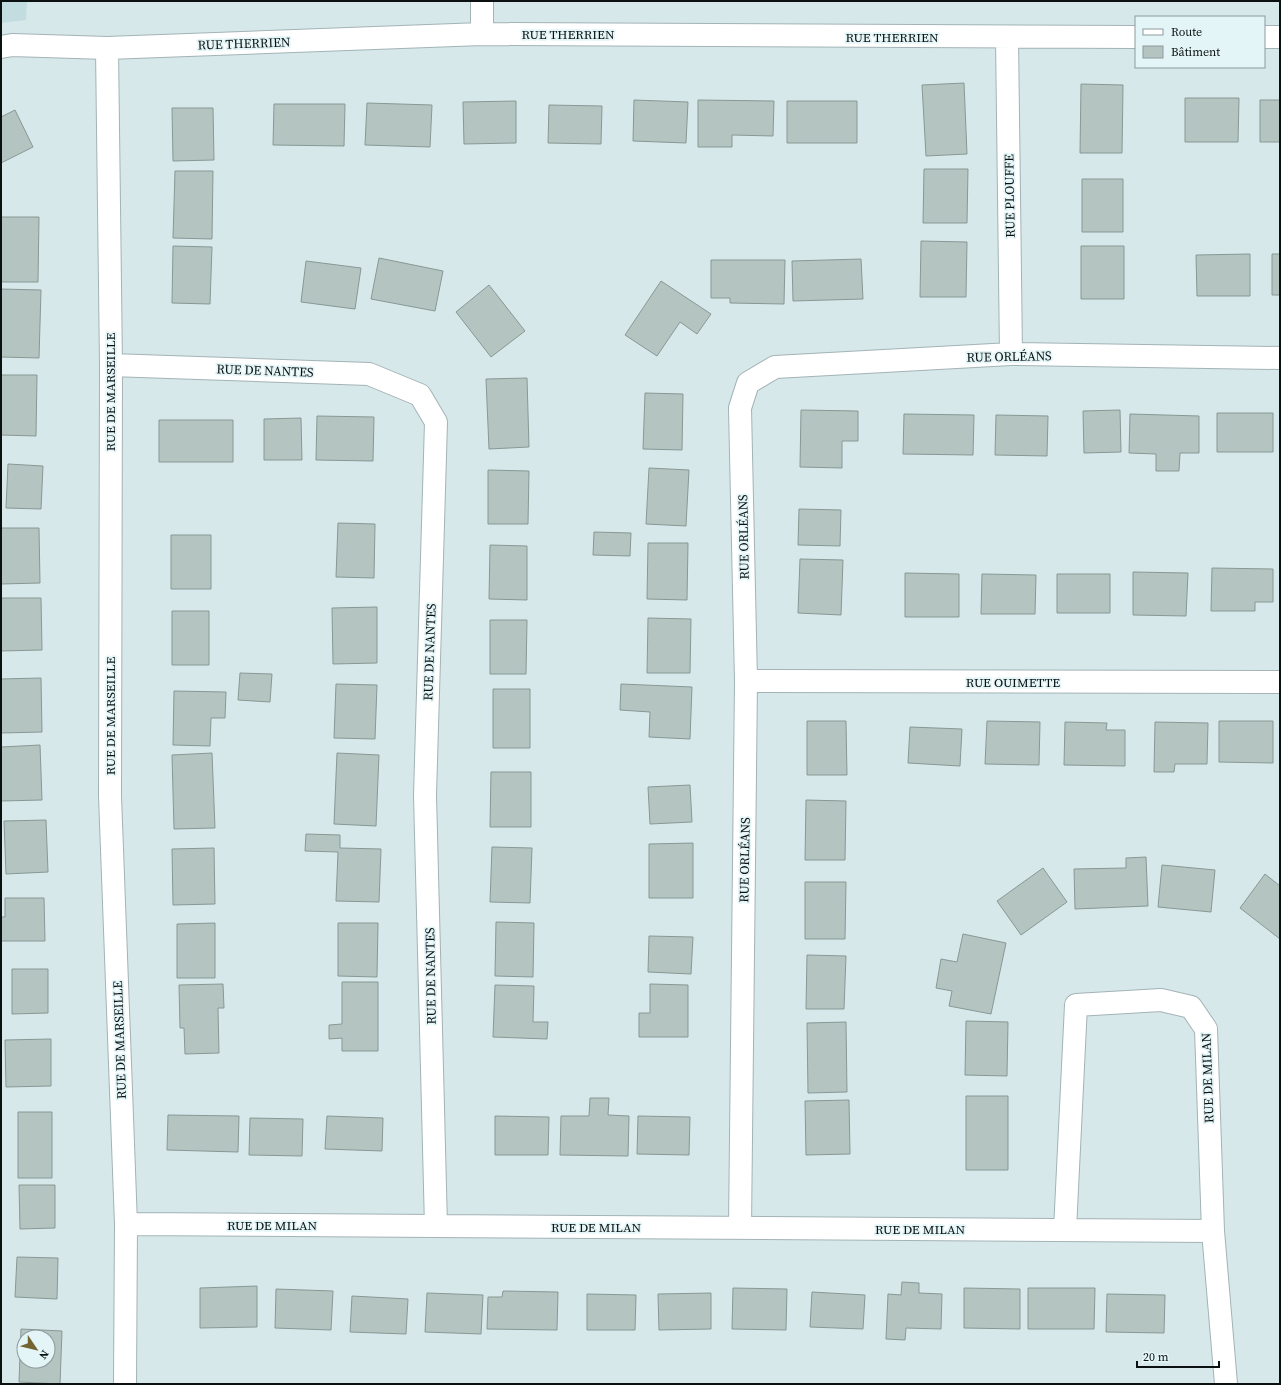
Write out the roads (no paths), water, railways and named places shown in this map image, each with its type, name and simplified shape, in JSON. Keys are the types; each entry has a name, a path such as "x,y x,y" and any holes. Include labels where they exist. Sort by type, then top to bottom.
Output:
{"street":[{"path":"482,1 482,34"},
{"name":"RUE THERRIEN","path":"1,47 12,45 107,48 482,34 1135,37"},
{"name":"RUE PLOUFFE","path":"1007,37 1011,354"},
{"path":"1265,37 1280,37"},
{"name":"RUE DE MARSEILLE","path":"107,48 111,365 110,796 126,1224 125,1384"},
{"name":"RUE ORLÉANS","path":"740,1228 746,681 740,408 748,383 775,367 1011,354 1280,358"},
{"name":"RUE DE NANTES","path":"111,365 369,374 420,395 436,422 425,795 436,1226"},
{"name":"RUE OUIMETTE","path":"746,681 1280,682"},
{"name":"RUE DE MILAN","path":"1065,1230 1076,1005 1161,1000 1191,1007 1206,1028 1212,1231 1226,1384"},
{"name":"RUE DE MILAN","path":"126,1224 1212,1231"}]}
